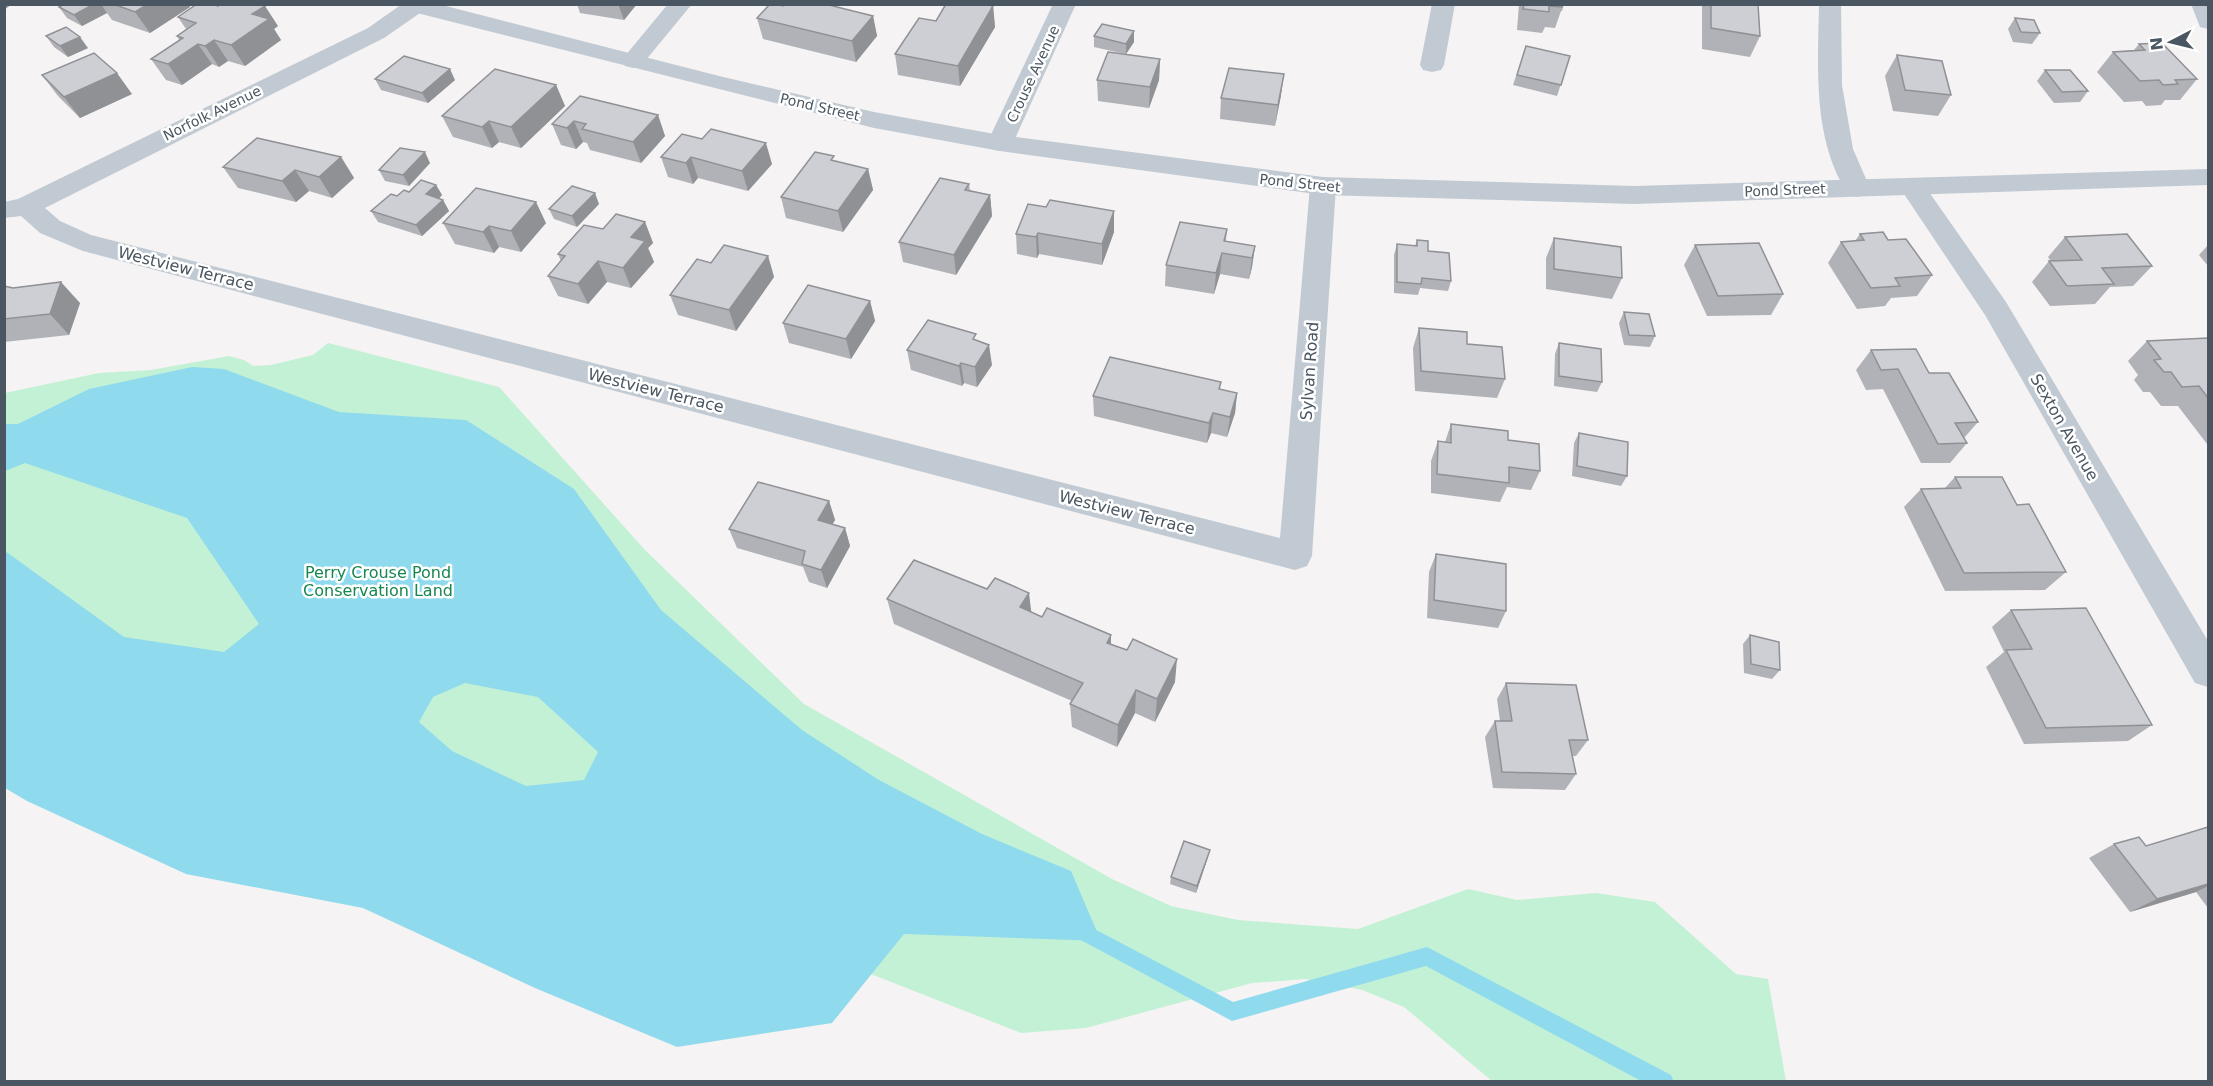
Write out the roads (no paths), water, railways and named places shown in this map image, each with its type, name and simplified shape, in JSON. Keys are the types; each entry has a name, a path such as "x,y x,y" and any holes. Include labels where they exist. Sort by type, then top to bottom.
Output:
{"street":[{"path":"633,61 681,4"},
{"name":"Crouse Avenue","path":"1000,143 1065,4"},
{"path":"1432,65 1444,4"},
{"path":"1830,4 1830,85 1840,149 1857,188"},
{"path":"2202,4 2208,22"},
{"name":"Pond Street","path":"412,5 874,120 1000,143 1323,186 1634,195 2208,177"},
{"name":"Norfolk Avenue","path":"16,209 376,33 412,5"},
{"name":"Sylvan Road","path":"1295,556 1323,186"},
{"name":"Sexton Avenue","path":"1913,188 1996,309 2208,672"},
{"name":"Westview Terrace","path":"16,209 50,228 83,242 1295,556"}],"water":[{"name":"Perry Crouse Pond Conservation Land","path":"192,367 224,369 339,412 466,420 574,489 661,610 802,730 879,780 982,834 1071,871 1101,941 904,934 832,1023 677,1047 535,988 363,908 186,874 27,801 5,788 5,551 124,637 224,652 259,624 187,518 25,463 5,471 5,424 18,424 89,389","holes":["465,683 538,697 598,752 584,780 526,786 452,751 419,722 433,697"]}],"waterway":[{"path":"1083,932 1232,1012 1427,956 1664,1082"}]}
